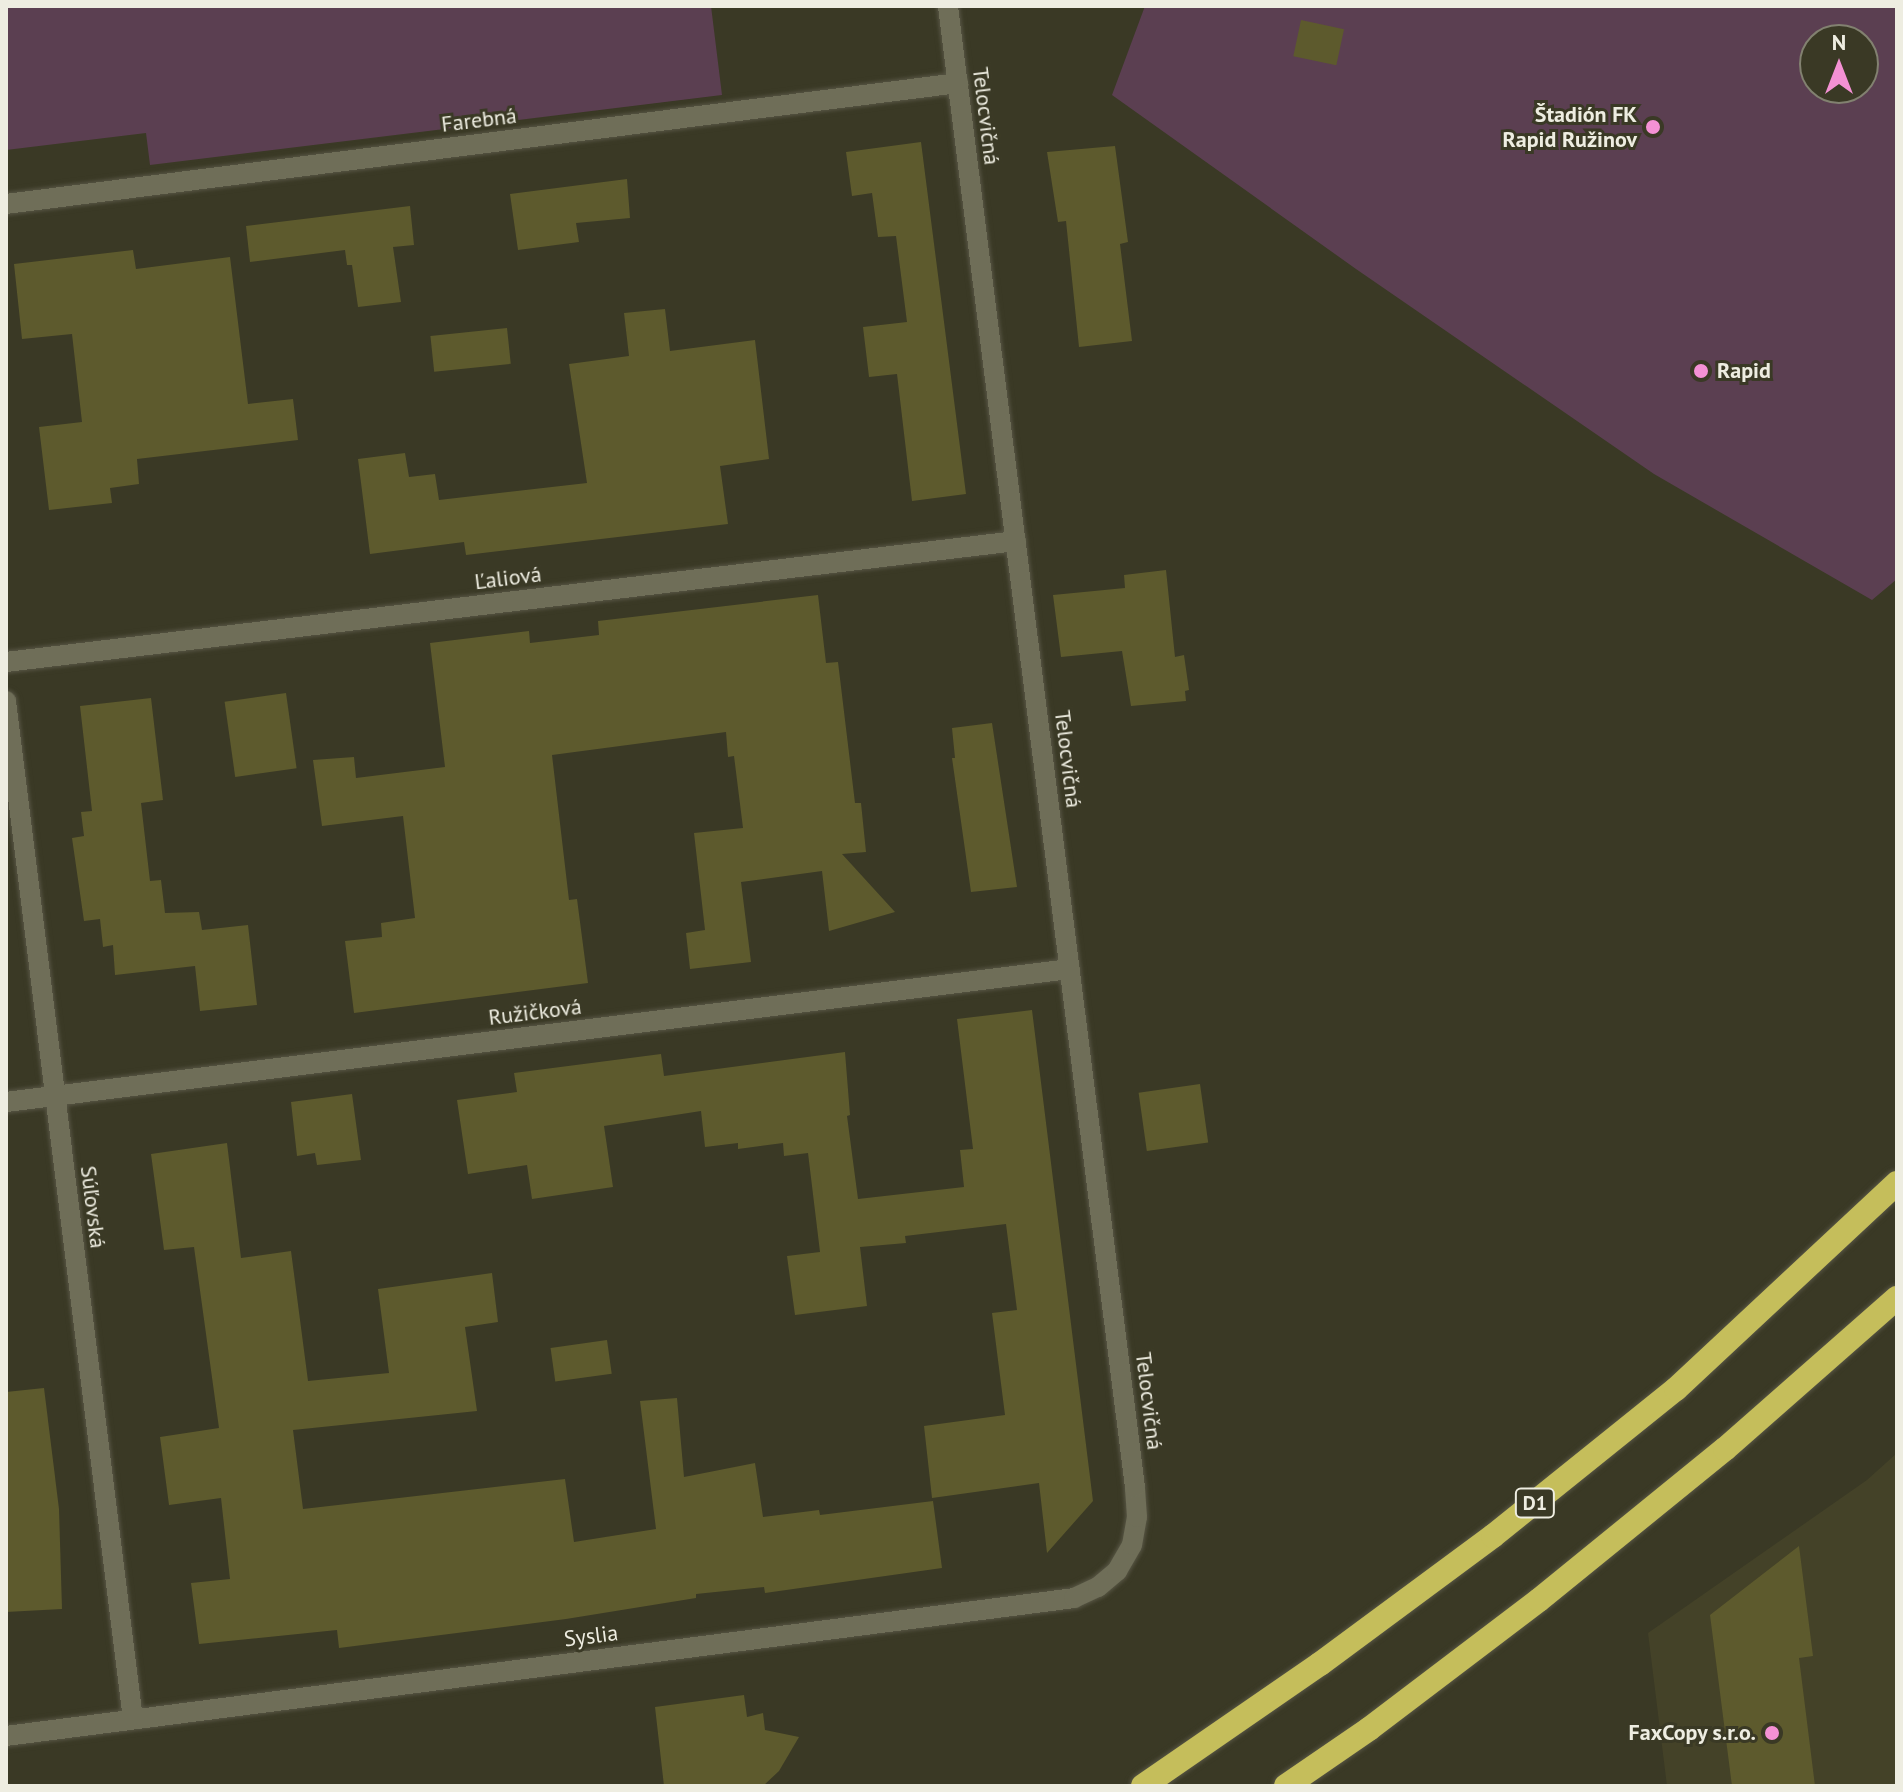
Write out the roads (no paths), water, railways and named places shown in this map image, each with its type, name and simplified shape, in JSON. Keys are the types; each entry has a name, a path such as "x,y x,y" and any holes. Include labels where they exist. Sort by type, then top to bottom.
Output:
{"highway":[{"name":"D1","path":"1143,1786 1320,1664 1493,1536 1676,1389 1897,1183"},
{"path":"1286,1786 1369,1729 1539,1600 1725,1449 1897,1298"}],"street":[{"name":"Telocvičná","path":"948,6 1137,1517"},
{"name":"Farebná","path":"6,204 958,83"},
{"name":"Ľaliová","path":"6,662 1016,541"},
{"name":"Súľovská","path":"6,701 133,1719"},
{"name":"Ružičková","path":"6,1102 1070,969"},
{"name":"Syslia","path":"6,1736 1074,1598 1098,1587 1117,1571 1132,1545 1137,1517"}],"place":[{"name":"Štadión FK Rapid Ružinov","path":"1653,127"},
{"name":"Rapid","path":"1701,371"},
{"name":"FaxCopy s.r.o.","path":"1772,1733"}]}
